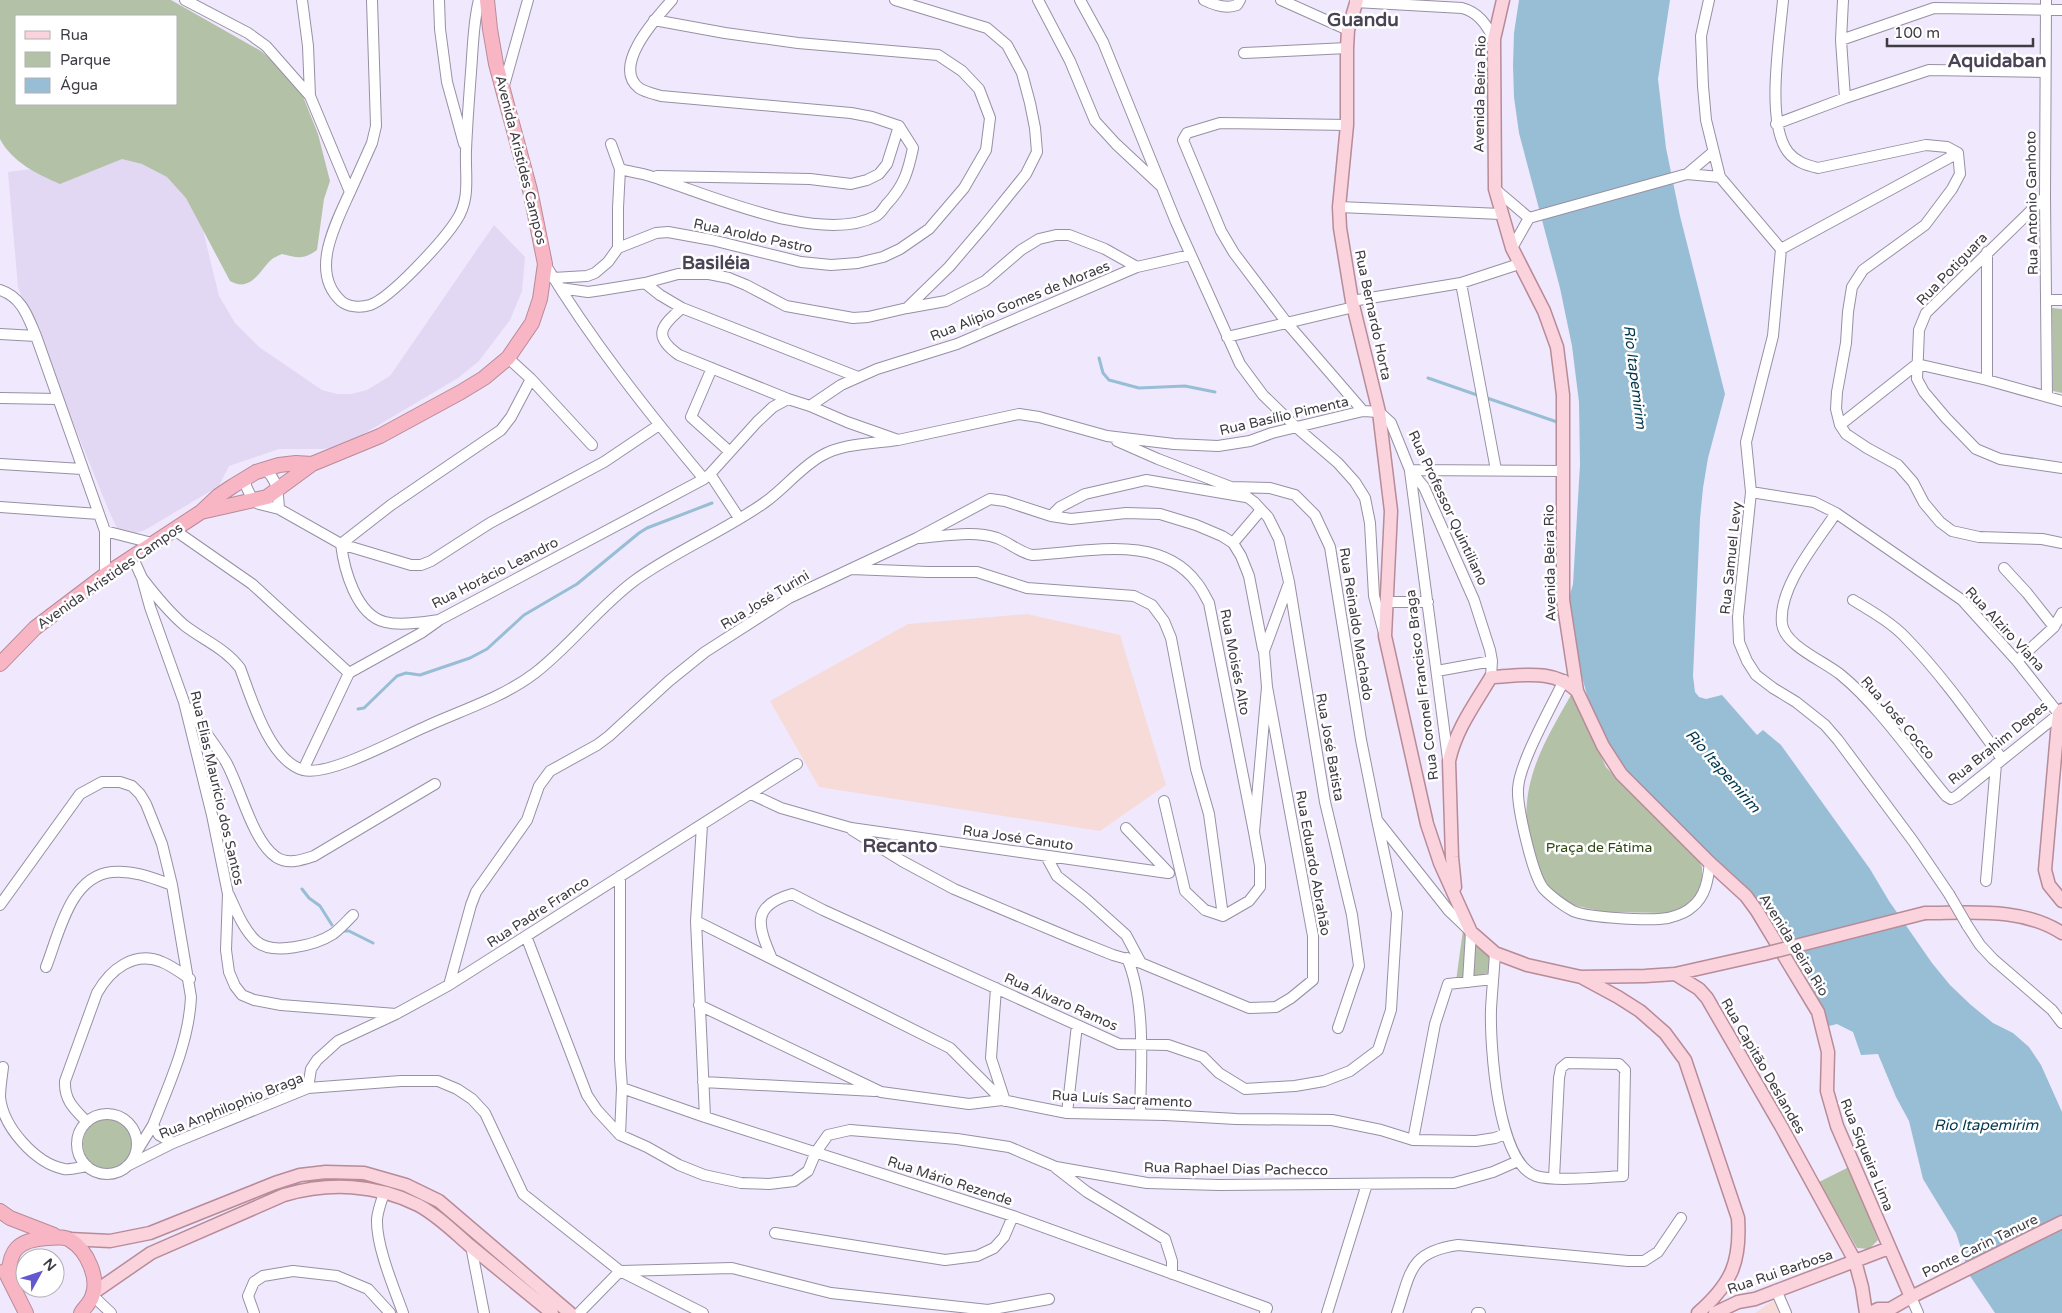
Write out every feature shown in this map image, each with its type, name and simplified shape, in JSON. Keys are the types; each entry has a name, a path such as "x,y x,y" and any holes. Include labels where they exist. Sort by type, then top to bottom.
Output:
{"highway":[{"name":"Avenida Aristides Campos","path":"202,512 267,497 312,464 380,436 415,418 484,378 508,358 532,323 540,299 545,264 542,239 503,90 490,29 487,0"},
{"name":"Avenida Aristides Campos","path":"0,664 35,628 132,556 202,512 218,496 246,477 265,469 296,463 312,464"},
{"path":"0,1211 10,1218 66,1238 84,1254 92,1270 95,1282 93,1295 80,1313"},
{"path":"9,1279 9,1262 13,1254 23,1244 36,1239 66,1238"},
{"path":"0,1261 26,1313"}],"main road":[{"name":"Avenida Beira Rio","path":"1503,0 1494,39 1495,189 1512,248 1544,311 1557,347 1563,395 1563,600 1577,691 1602,746 1621,774 1710,863 1739,889 1757,911 1818,1012"},
{"name":"Rua Bernardo Horta","path":"1356,1 1348,30 1347,125 1340,228 1353,304 1379,412 1391,511 1385,636 1427,824 1440,863 1471,932"},
{"path":"1491,677 1544,675 1564,680 1577,691"},
{"name":"Rua Professor Quintiliano","path":"1449,760 1451,749 1465,718 1491,677"},
{"path":"2061,714 2044,870 2049,884 2062,901"},
{"name":"Rua Coronel Francisco Braga","path":"1449,760 1452,857 1456,898"},
{"path":"1471,932 1495,952 1528,965 1581,977 1675,974 1764,954 1925,912 2001,914 2027,917 2051,925 2062,933"},
{"name":"Rua Capitão Deslandes","path":"1675,974 1699,989 1707,998 1814,1184 1855,1261 1862,1286 1866,1313"},
{"path":"1581,977 1640,1011 1665,1033 1685,1060 1738,1218 1739,1245 1736,1260 1728,1281 1717,1296 1698,1313"},
{"name":"Rua Siqueira Lima","path":"1818,1012 1828,1052 1827,1091 1837,1126 1911,1297"},
{"path":"66,1238 110,1241 150,1233 274,1183 326,1172 364,1172 406,1184 439,1201 570,1313"},
{"path":"93,1295 151,1253 284,1195 306,1188 338,1186 357,1187 384,1193 418,1205 441,1221 552,1313"},
{"name":"Ponte Carin Tanure","path":"1870,1313 1878,1309 1895,1311 1911,1297 2062,1222"},
{"name":"Rua Rui Barbosa","path":"1715,1313 1738,1302 1755,1299 1889,1248"}],"street":[{"path":"185,0 248,33 266,46 310,96 350,192"},
{"path":"302,0 308,46 310,96"},
{"path":"372,0 376,126 372,143 334,227 326,254 326,272 335,296 345,304 357,307 370,305 384,298 413,271 456,222 464,206 467,190 466,152 474,27 479,0"},
{"path":"439,0 440,29 447,82 466,152"},
{"path":"503,90 528,0"},
{"path":"620,170 650,176 717,201 792,221 825,224 845,224 876,216 896,195 907,176 913,148 907,135 899,126 872,117 851,113 661,96 640,88 631,76 632,60 637,46 654,20 672,0"},
{"path":"896,0 899,3 937,12 987,28 1007,45 1022,73 1035,128 1037,152 1026,174 984,226 949,267 907,308"},
{"path":"1038,0 1070,60 1095,121 1163,189"},
{"path":"1080,0 1103,42 1190,255 1240,364 1263,395 1296,427 1338,462 1355,482 1365,498 1370,523 1374,596 1385,636"},
{"path":"1204,0 1229,7 1237,5 1240,0"},
{"path":"1281,0 1348,30"},
{"path":"1709,0 1701,36 1701,52 1706,120 1720,177 1781,250 1958,153"},
{"path":"1783,0 1776,85 1776,124 1788,151 1802,164 1818,168 1926,145 1947,147 1958,153"},
{"path":"1843,0 1842,40 1845,98"},
{"path":"1356,1 1471,10 1478,15 1494,39"},
{"path":"1842,40 1934,4 2046,5 2062,10"},
{"name":"Rua Antonio Ganhoto","path":"2046,5 2047,397"},
{"name":"Rua Aroldo Pastro","path":"618,248 656,233 668,232 712,240 801,262 831,265 858,263 883,257 900,250 928,229 964,188 986,150 990,118 979,89 962,71 938,55 798,43 725,33 654,20"},
{"path":"1244,53 1347,48"},
{"path":"1776,124 1845,98 1929,70 2045,72"},
{"path":"1347,125 1220,124 1187,133 1183,140 1221,230 1234,254 1286,323 1363,411"},
{"path":"650,176 810,179 851,184 867,180 883,169 887,164 899,126"},
{"path":"554,278 587,276 595,273 601,269 618,248 620,170 611,144"},
{"path":"1685,175 1713,152"},
{"path":"1958,153 1960,174 1952,189 1926,225 1863,270 1852,287 1846,343 1837,392 1836,409 1840,425 1846,434 1898,465 1913,482 1924,503 1940,522 1952,531 1979,537 2042,539 2062,542"},
{"path":"1512,248 1531,218 1685,175 1720,177"},
{"path":"1495,189 1531,218"},
{"name":"Rua Potiguara","path":"2045,196 1926,314 1919,330 1917,379 1924,392 1976,448 2000,459 2062,468"},
{"path":"1340,207 1501,214"},
{"path":"560,288 588,292 645,283 678,274 709,274 729,278 746,285 786,306 853,318 884,315 907,308 946,301 984,281 1021,250 1039,239 1056,235 1070,235 1105,249 1137,268"},
{"name":"Rua Samuel Levy","path":"1781,250 1773,336 1746,442 1751,492 1738,618 1739,642 1747,661 1756,675 1796,702 1825,725 1838,740 1913,841 1949,894 1980,945 1993,959 2052,1010 2062,1023"},
{"path":"1987,380 1988,252"},
{"name":"Rua Alípio Gomes de Moraes","path":"810,406 827,393 877,368 957,344 1137,268 1190,255"},
{"path":"545,264 560,288 659,425 707,477 739,518"},
{"path":"1227,337 1353,304 1460,283 1519,264"},
{"path":"645,283 660,295 682,308 858,377"},
{"path":"1460,283 1496,470"},
{"path":"0,290 17,299 25,310 36,336 105,531 105,575"},
{"path":"2047,300 2062,300"},
{"path":"682,308 663,326 661,333 669,348 678,355 847,422 898,440"},
{"path":"0,334 36,336"},
{"path":"508,358 531,379 592,445"},
{"path":"1840,425 1917,364 1987,380 2062,401"},
{"path":"712,368 691,417 730,452"},
{"path":"341,544 391,504 501,430 511,417 531,379"},
{"path":"0,398 58,399"},
{"path":"707,477 765,414 788,399"},
{"name":"Rua Basílio Pimenta","path":"303,770 329,767 378,750 516,686 551,658 634,581 675,554 765,502 820,456 841,448 898,440 1019,414 1039,417 1107,436 1174,444 1218,446 1250,441 1296,427 1363,411 1379,412"},
{"name":"Rua Professor Quintiliano","path":"1379,412 1391,423 1410,470 1424,487 1474,600 1492,661 1491,677"},
{"path":"246,477 246,486 253,501 279,509 341,544 411,565 421,565 431,562 490,523 604,462 659,425"},
{"name":"Rua Reinaldo Machado","path":"1107,436 1158,459 1232,487 1270,488 1295,495 1315,515 1330,546 1361,740 1377,820 1449,911 1471,932"},
{"path":"0,464 82,469"},
{"path":"265,469 274,478 278,490 279,509"},
{"path":"1410,470 1563,471"},
{"name":"Rua Coronel Francisco Braga","path":"1410,470 1449,760"},
{"name":"Rua Horácio Leandro","path":"341,544 348,577 357,596 374,617 384,622 396,623 439,620 707,477"},
{"path":"1051,516 1060,507 1084,494 1146,480 1246,497"},
{"name":"Rua José Batista","path":"1232,487 1268,517 1279,539 1289,582 1325,802 1352,915 1359,966 1338,1028"},
{"name":"Rua Alziro Viana","path":"1751,492 1814,502 1836,512 1962,600 2017,660 2061,714"},
{"name":"Rua José Turini","path":"449,985 476,892 527,820 539,786 550,771 597,745 669,681 705,652 789,598 917,538 990,500 1005,501 1051,516 1071,519 1126,513 1160,514 1196,525 1222,536 1233,544"},
{"path":"0,507 100,514"},
{"path":"1126,828 1205,910 1224,916 1250,901 1260,888 1260,866 1254,832 1266,687 1264,651 1249,576 1241,556 1233,544 1261,510"},
{"name":"Rua José Cocco","path":"1836,512 1791,582 1783,605 1784,632 1791,641 1841,675 1869,703 1946,796 1951,799"},
{"path":"173,529 252,584 349,673"},
{"path":"105,531 152,543"},
{"name":"Rua Moisés Alto","path":"917,538 975,534 997,538 1032,555 1097,549 1145,551 1164,556 1186,572 1197,583 1209,603 1254,832"},
{"name":"Rua Elias Maurício dos Santos","path":"132,556 142,578 150,607 184,702 212,814 228,894 226,942 229,972 235,986 242,995 254,1000 281,1005 396,1014"},
{"path":"2004,568 2054,627"},
{"path":"848,569 928,572 962,570 977,572 1027,588 1134,596 1152,605 1164,621 1171,638 1196,769 1209,814 1224,916"},
{"path":"142,578 157,598 185,626 225,651 234,659 240,668 265,731 272,743 287,760 303,770 349,673 421,633 439,620"},
{"path":"1264,651 1289,582"},
{"path":"1853,600 1880,617 1906,637 1970,716 1999,762 1986,881"},
{"path":"1386,602 1428,602"},
{"path":"2017,660 2054,627 2062,613"},
{"path":"1437,671 1492,661"},
{"path":"1564,680 1523,768 1518,789 1527,844 1538,879 1544,888 1574,911 1590,915 1622,918 1666,918 1684,912 1694,906 1708,884 1710,863"},
{"name":"Rua Eduardo Abrahão","path":"1141,963 1249,1008 1276,1007 1291,998 1313,980 1313,936 1266,687"},
{"path":"184,702 226,763 257,834 277,858 288,861 314,856 435,784"},
{"name":"Rua Brahim Depes","path":"1951,799 2061,714"},
{"name":"Rua Padre Franco","path":"308,1088 311,1069 317,1060 332,1046 351,1034 396,1014 449,985 797,764"},
{"path":"0,905 80,794 102,782 120,782 132,786 140,794 162,844 172,884 190,978 192,997 190,1014 175,1070 153,1125 136,1154 127,1166 118,1172 107,1174 96,1172 86,1166 78,1149 78,1140 80,1131 87,1122 97,1116 108,1114 124,1120 134,1132 137,1143 136,1154"},
{"name":"Rua José Canuto","path":"751,794 781,808 851,828 1168,872"},
{"path":"1164,801 1185,891"},
{"name":"Rua Álvaro Ramos","path":"772,959 761,933 762,913 773,899 792,894 823,910 1119,1044 1168,1045 1203,1057 1219,1073 1246,1089 1295,1086 1324,1081 1350,1071 1378,1050 1391,1010 1397,913 1377,820"},
{"path":"702,825 696,921 705,1117"},
{"path":"851,828 902,862 954,889 1113,955 1141,963"},
{"path":"1046,856 1057,876 1086,898 1126,935 1141,963"},
{"path":"46,967 69,907 85,884 96,877 112,872 126,872 172,884"},
{"path":"620,876 622,1088 620,1135"},
{"path":"228,894 248,932 264,947 273,949 304,945 323,939 339,929 352,916"},
{"path":"696,921 950,1048 1003,1101"},
{"path":"1468,982 1471,932"},
{"path":"526,936 588,1095 597,1110 620,1135"},
{"path":"1495,952 1491,1011 1494,1076 1505,1134 1518,1161 1535,1176 1554,1178 1624,1176 1625,1070 1619,1064 1567,1063 1561,1068 1554,1178"},
{"path":"87,1122 68,1100 64,1092 65,1081 101,985 117,968 141,958 162,962 190,978"},
{"path":"1127,958 1134,975 1142,1044 1140,1114"},
{"path":"1413,1140 1435,1024 1448,984 1493,979"},
{"path":"996,988 991,1058 1003,1101"},
{"path":"699,1005 881,1092"},
{"path":"1067,1113 1078,1025"},
{"path":"3,1067 0,1098 11,1129 25,1146 55,1166 66,1169 86,1166"},
{"name":"Rua Anphilophio Braga","path":"127,1166 173,1143 308,1088 418,1080 438,1081 472,1099 486,1113 523,1194 620,1272 703,1313"},
{"path":"703,1082 881,1092"},
{"name":"Rua Mário Rezende","path":"622,1088 705,1117 1013,1216 1172,1274 1266,1311"},
{"name":"Rua Luís Sacramento","path":"881,1092 969,1104 1003,1101 1067,1113 1140,1114 1236,1119 1332,1120 1381,1130 1413,1140 1476,1141 1495,1138 1505,1134"},
{"path":"153,1125 159,1135 173,1143"},
{"name":"Rua Raphael Dias Pachecco","path":"620,1135 647,1147 679,1165 704,1174 741,1183 769,1184 794,1181 808,1171 816,1152 828,1135 850,1130 957,1139 1009,1147 1056,1167 1147,1183 1367,1184 1454,1182 1493,1172 1518,1161"},
{"path":"1056,1167 1087,1192 1165,1239 1172,1261 1172,1274"},
{"path":"1327,1313 1367,1184"},
{"path":"384,1193 378,1209 379,1235 392,1284 403,1313"},
{"path":"775,1233 945,1260 977,1256 994,1248 1004,1237 1013,1216"},
{"path":"1397,1313 1410,1271 1428,1252 1458,1244 1644,1261 1658,1252 1681,1218"},
{"path":"471,1246 484,1313"},
{"path":"579,1313 620,1272 732,1268 831,1294 988,1310 1049,1299"},
{"path":"254,1313 248,1296 254,1282 262,1276 293,1272 337,1276 368,1290 390,1313"},
{"path":"1776,1290 1786,1313"},
{"path":"93,1295 111,1313"},
{"path":"1911,1297 1918,1313"}],"shaded area":[{"path":"157,153 176,169 201,222 219,296 235,323 259,347 322,390 337,394 351,394 367,390 390,376 494,225 525,257 522,291 510,320 479,361 458,378 343,446 323,449 279,449 229,466 219,486 145,530 129,535 118,530 18,287 8,172"},
{"path":"1027,614 1120,635 1166,785 1100,831 819,787 770,701 908,624"},
{"path":"1774,1300 1780,1313 1755,1313 1765,1306"}],"green space":[{"path":"0,0 171,0 261,51 283,70 302,94 318,134 330,181 324,199 317,250 300,257 282,254 272,259 254,279 244,284 237,284 230,281 186,198 167,177 142,164 122,159 60,184 18,161 0,139"},
{"path":"2052,308 2062,309 2062,393 2053,391"},
{"name":"Praça de Fátima","path":"1572,693 1606,767 1628,791 1650,808 1696,856 1702,867 1702,887 1688,905 1680,910 1666,913 1604,912 1573,905 1544,886 1528,837 1526,810 1528,792 1532,774 1545,742"},
{"path":"1463,930 1492,956 1490,976 1456,981"},
{"path":"109,1118 123,1122 131,1130 135,1144 131,1158 123,1166 109,1170 95,1166 87,1158 83,1144 87,1130 95,1122"},
{"path":"1849,1167 1878,1240 1869,1249 1857,1248 1819,1182"}],"water":[{"name":"Rio Itapemirim","path":"1519,0 1670,0 1658,79 1666,148 1680,216 1725,394 1708,458 1703,488 1693,676 1695,692 1699,697 1706,699 1722,695 1757,735 1763,730 1781,745 1870,869 1889,901 1932,963 1950,985 1971,1005 1993,1023 2013,1033 2029,1047 2041,1065 2062,1112 2062,1313 1995,1313 1970,1276 1956,1233 1923,1179 1909,1121 1896,1097 1878,1054 1861,1055 1853,1032 1837,1024 1829,1026 1798,954 1783,932 1766,911 1677,825 1620,763 1609,747 1590,706 1573,644 1567,605 1573,584 1580,465 1579,402 1572,346 1560,288 1519,133 1514,97 1513,66 1514,33"}],"waterway":[{"path":"1099,358 1103,373 1109,380 1139,388 1185,386 1215,392"},
{"path":"1428,378 1480,396"},
{"path":"1487,398 1560,423"},
{"path":"358,709 364,708 397,676 406,673 420,675 470,658 487,649 524,615 577,584 639,533 647,528 712,503"},
{"path":"302,889 309,898 320,906 332,925"},
{"path":"341,931 349,931 373,943"}],"district":[{"name":"Guandu","path":"1363,20"},
{"name":"Aquidaban","path":"1997,61"},
{"name":"Basiléia","path":"716,263"},
{"name":"Recanto","path":"900,846"}]}
